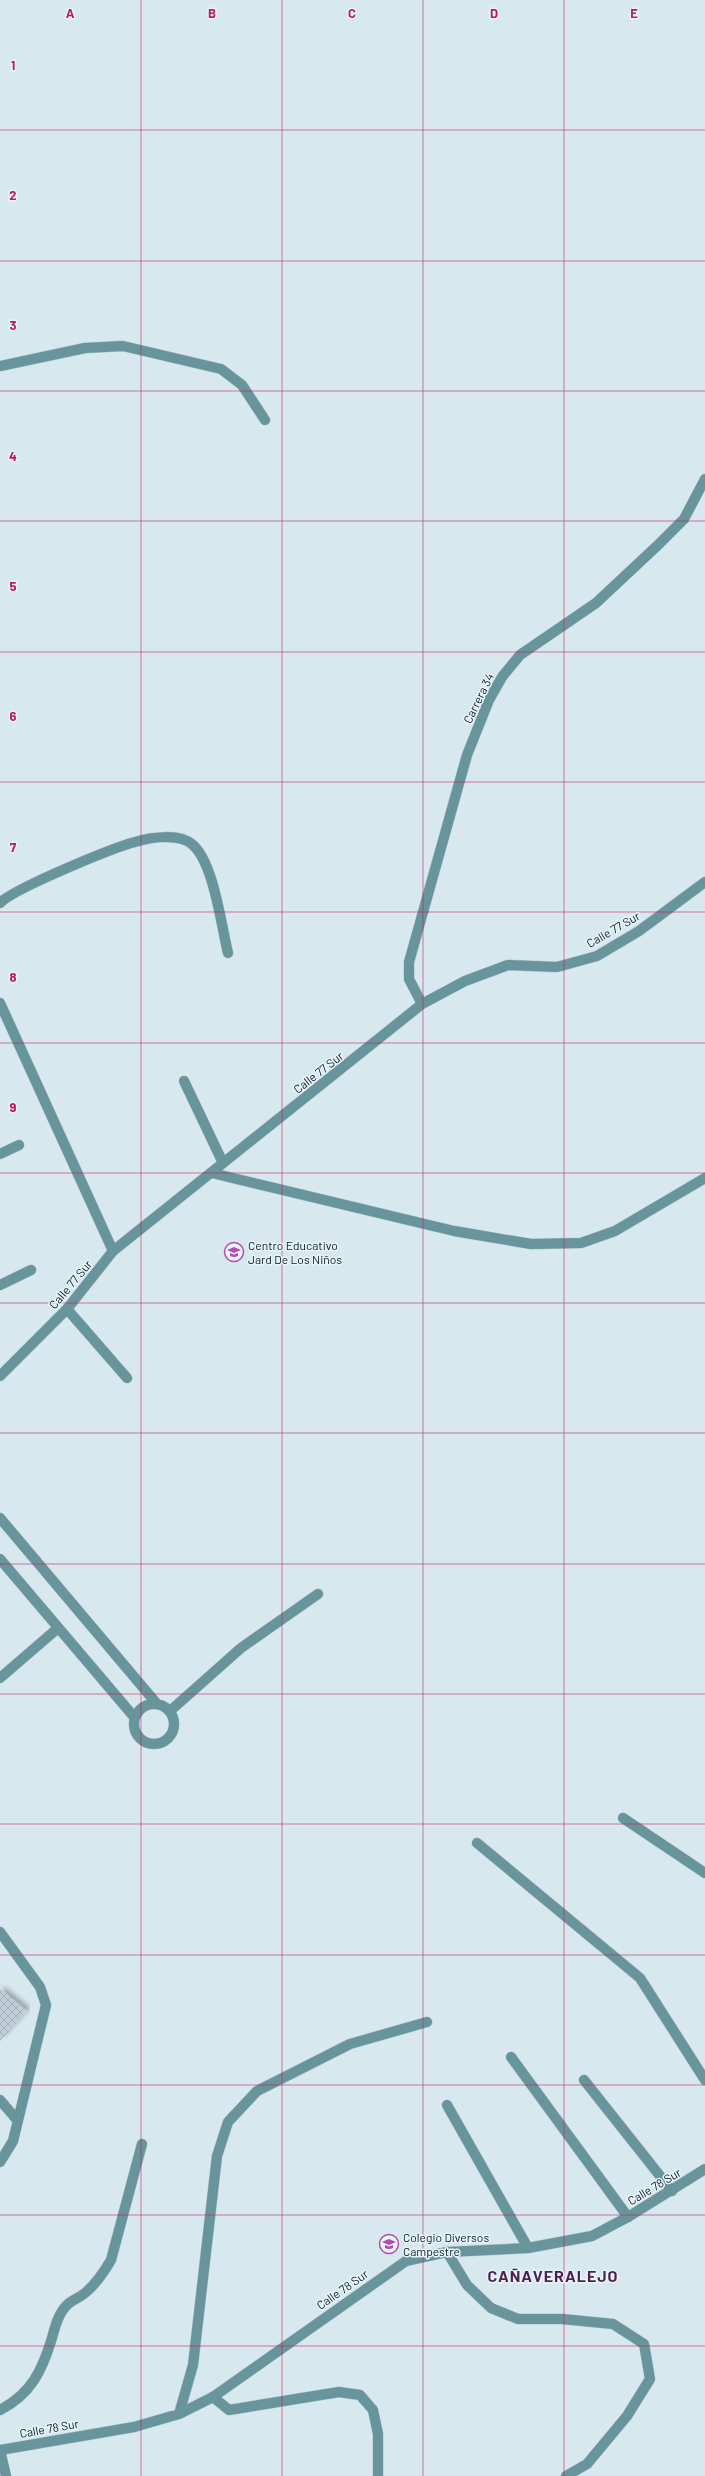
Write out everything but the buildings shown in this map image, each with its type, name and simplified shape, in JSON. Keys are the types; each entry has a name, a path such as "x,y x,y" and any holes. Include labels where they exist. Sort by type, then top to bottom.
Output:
{"street":[{"path":"0,366 85,348 123,346 221,368 242,385 265,420"},
{"name":"Carrera 34","path":"422,1004 409,979 409,962 454,795 467,755 489,700 502,677 520,655 596,603 684,519 705,479"},
{"path":"0,903 36,883 136,841 175,836 193,844 207,863 228,953"},
{"name":"Calle 77 Sur","path":"0,1376 67,1309 113,1251 422,1004 465,981 508,965 557,967 597,956 639,930 705,882"},
{"path":"0,1003 113,1251"},
{"path":"184,1081 223,1163"},
{"path":"0,1154 19,1145"},
{"path":"212,1173 454,1231 531,1244 581,1243 615,1231 705,1178"},
{"path":"0,1285 31,1270"},
{"path":"67,1309 127,1378"},
{"path":"0,1518 157,1704 170,1711 174,1721 173,1731 167,1740 158,1744 148,1743 139,1738 135,1728 135,1718 140,1710 148,1705 157,1704"},
{"path":"0,1559 135,1718"},
{"path":"170,1711 241,1648 318,1594"},
{"path":"0,1678 58,1628"},
{"path":"623,1818 705,1873"},
{"path":"478,1843 640,1978 705,2080"},
{"path":"0,1932 40,1987 46,2005 13,2141 0,2162"},
{"path":"179,2414 193,2365 217,2156 228,2122 257,2091 350,2044 427,2022"},
{"path":"511,2057 628,2217"},
{"path":"584,2080 672,2191"},
{"path":"0,2100 18,2121"},
{"path":"447,2105 528,2248"},
{"path":"0,2410 16,2402 29,2390 45,2359 56,2321 66,2305 85,2293 101,2276 111,2260 142,2144"},
{"name":"Calle 78 Sur","path":"0,2450 134,2427 179,2414 213,2397 406,2261 446,2252 528,2248 592,2236 672,2191 705,2169"},
{"path":"446,2252 467,2285 491,2308 518,2319 562,2319 613,2324 644,2344 650,2378 627,2416 587,2464 566,2476"},
{"path":"213,2397 229,2410 339,2392 360,2395 373,2410 378,2434 378,2476"},
{"path":"0,2450 6,2476"}],"place":[{"name":"Centro Educativo Jard De Los Niños","path":"234,1252"},
{"name":"Colegio Diversos Campestre","path":"389,2244"}],"district":[{"name":"CAÑAVERALEJO","path":"553,2275"}]}
